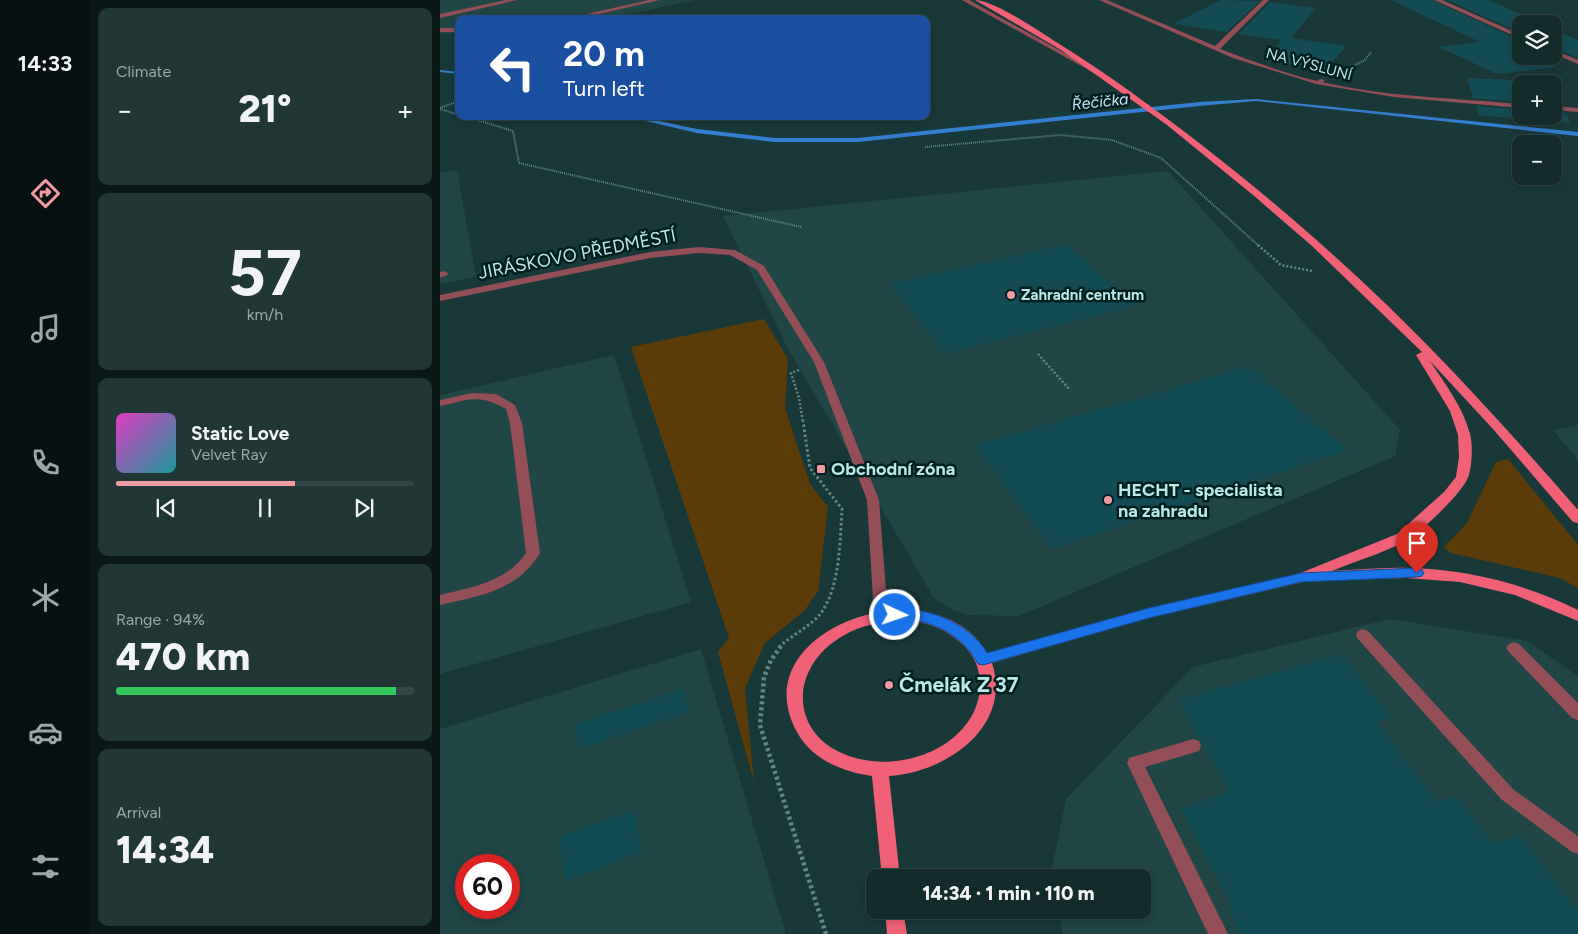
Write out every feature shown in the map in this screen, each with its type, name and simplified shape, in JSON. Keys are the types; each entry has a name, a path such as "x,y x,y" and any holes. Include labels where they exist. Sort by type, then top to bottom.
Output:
{"main road":[{"path":"978,0 1109,78 1143,102 1257,193 1355,280 1514,444 1578,519"},
{"path":"983,660 1149,613 1301,578 1402,536 1443,501 1462,477 1465,457 1464,434 1456,411 1404,330"},
{"path":"1301,578 1417,573 1456,576 1491,583 1525,593 1556,604 1578,616"},
{"path":"909,615 936,620 959,632 977,648 983,660 987,669 989,692 982,716 966,738 941,755 912,766 880,769 847,764 821,750 802,730 795,706 796,681 808,658 827,638 852,624 881,616 909,615"},
{"path":"880,769 890,869"},
{"path":"895,919 896,934"}],"street":[{"path":"440,16 514,0"},
{"path":"586,15 657,0"},
{"path":"965,0 1078,63 1109,78"},
{"name":"NA VÝSLUNÍ","path":"1102,0 1267,68 1320,82 1378,93 1512,105"},
{"path":"1217,48 1266,0"},
{"path":"1437,0 1512,33"},
{"path":"440,30 455,30"},
{"path":"1562,55 1578,62"},
{"path":"1562,109 1578,110"},
{"name":"JIRÁSKOVO PŘEDMĚSTÍ","path":"440,298 650,255 699,250 732,252 761,268 819,362 874,500 881,616"},
{"path":"440,403 472,396 492,396 512,407 516,423 534,553 526,566 502,583 440,600"},
{"path":"1363,635 1507,794 1578,846"},
{"path":"1514,648 1578,713"},
{"path":"1193,746 1135,764 1218,934"}],"path":[{"path":"1320,82 1366,60 1371,52"},
{"path":"440,109 455,103"},
{"path":"440,109 455,114"},
{"path":"477,120 513,131 519,163 801,227"},
{"path":"925,147 1060,135 1112,140 1161,158 1281,264 1355,280"},
{"path":"1038,354 1069,389"}],"shaded area":[{"path":"440,0 695,0 626,15 455,15 455,33 440,34"},
{"path":"457,170 476,277 440,284 440,173"},
{"path":"1168,171 1400,430 1395,456 1019,616 968,615 951,609 934,598 787,347 723,216"},
{"path":"764,319 788,359 785,408 810,484 828,507 818,591 805,610 765,643 745,688 754,782 718,652 729,638 631,347"},
{"path":"614,355 691,602 440,674 440,395"},
{"path":"1578,425 1578,460 1553,430"},
{"path":"1508,459 1578,545 1578,588 1560,578 1451,553 1444,547 1467,523 1496,462"},
{"path":"1390,619 1527,641 1578,676 1578,934 1063,934 1060,919 1151,919 1151,869 1052,869 1066,799 1193,667"},
{"path":"701,649 786,934 440,934 440,729"}],"building":[{"path":"1221,0 1260,1 1227,32 1173,24"},
{"path":"1391,0 1432,0 1512,37 1512,65 1552,65 1556,67 1497,74 1439,47 1480,42"},
{"path":"1447,0 1489,0 1523,15 1512,15 1512,29"},
{"path":"1270,2 1316,8 1291,38 1346,46 1326,70 1264,60 1282,40 1238,34"},
{"path":"1562,33 1578,40 1578,58 1562,51"},
{"path":"1467,78 1512,80 1512,101 1473,98"},
{"path":"1476,106 1512,109 1512,118 1478,115"},
{"path":"1562,113 1566,113 1570,123 1562,122"},
{"name":"Zahradní centrum","path":"1066,244 1135,306 945,354 890,284"},
{"name":"HECHT - specialista na zahradu","path":"1249,366 1348,450 1052,549 975,445"},
{"path":"1342,654 1391,717 1377,722 1437,802 1457,796 1493,844 1519,835 1578,911 1578,934 1241,934 1229,910 1233,908 1181,808 1230,792 1178,700"},
{"path":"683,689 689,712 579,749 575,724"},
{"path":"634,810 642,852 565,881 559,837"}],"waterway":[{"name":"Řečička","path":"440,71 455,73"},
{"name":"Řečička","path":"645,120 697,131 774,140 858,140 1199,104 1256,100 1578,134"}],"place":[{"name":"Zahradní centrum","path":"1011,295"},
{"name":"Obchodní zóna","path":"821,469"},
{"name":"HECHT - specialista na zahradu","path":"1108,500"},
{"name":"Čmelák Z 37","path":"889,685"}],"route":[{"path":"895,615 909,615 936,620 959,632 977,648 983,660 1149,613 1301,578 1417,573"}]}
